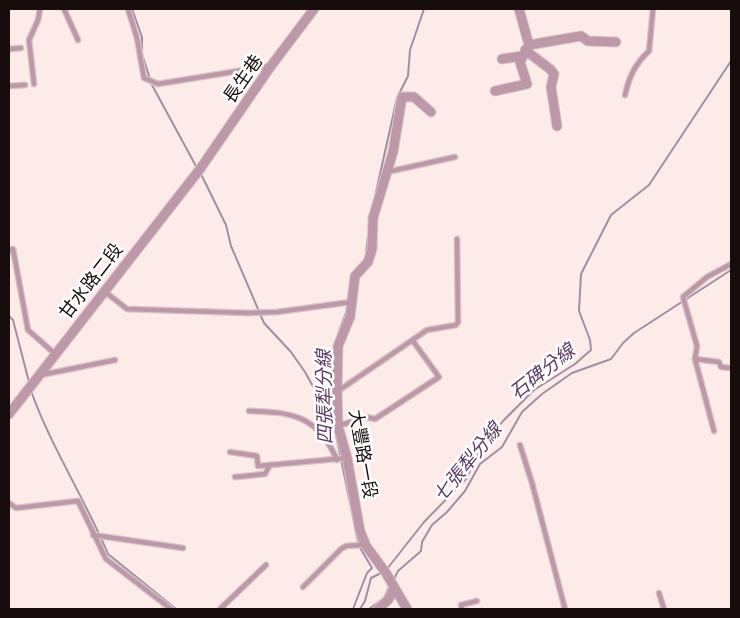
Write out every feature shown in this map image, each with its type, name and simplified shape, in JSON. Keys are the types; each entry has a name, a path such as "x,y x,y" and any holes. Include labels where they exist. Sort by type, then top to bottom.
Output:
{"street":[{"name":"長生巷","path":"200,169 271,66 314,9"},
{"path":"495,91 527,84 520,62 526,51 519,9"},
{"path":"502,59 581,36 588,41 616,42"},
{"path":"526,51 554,74 551,87 557,126"},
{"name":"大豐路一段","path":"407,609 386,572 362,539 347,458 338,426 338,346 350,317 355,276 368,262 372,249 373,218 392,152 402,97 414,97 431,112"},
{"name":"甘水路二段","path":"9,414 41,375 54,353 200,169"},
{"path":"378,609 388,600 394,589"}],"lane":[{"path":"34,84 29,40 38,20 40,9"},
{"path":"64,9 78,40"},
{"path":"128,9 137,38 144,78 158,84 271,66"},
{"path":"625,95 630,76 638,61 649,51 653,9"},
{"path":"9,49 21,48"},
{"path":"9,86 25,85"},
{"path":"386,172 455,157"},
{"path":"337,392 427,330 456,325 458,322 457,239"},
{"path":"9,250 13,249 28,330 54,353"},
{"path":"714,431 695,359 697,346 682,297 707,277 731,264"},
{"path":"104,291 127,309 258,312 353,302"},
{"path":"338,426 366,417 374,420 439,377 413,341"},
{"path":"695,359 719,362 721,367 731,368"},
{"path":"41,375 115,360"},
{"path":"249,411 283,412 295,415 321,433 330,445 336,460"},
{"path":"520,445 532,483 565,609"},
{"path":"230,452 257,456 258,466 347,458"},
{"path":"235,477 265,474 270,465"},
{"path":"9,503 16,508 78,501 106,558 171,609"},
{"path":"93,534 183,548"},
{"path":"303,587 341,549 346,546 360,546 362,539"},
{"path":"220,609 266,565"},
{"path":"659,593 664,609"},
{"path":"462,609 461,605 477,601"}],"waterway":[{"path":"132,9 142,37 142,54 152,85 197,168"},
{"name":"四張犁分線","path":"374,201 397,98 408,76 410,50 424,9"},
{"name":"石碑分線","path":"387,569 424,522 466,479 480,450 503,421 534,390 575,364 591,350 590,340 579,311 581,274 611,215 649,185 731,61"},
{"path":"201,174 226,225 231,246 264,323 291,352 305,372 320,399 328,425 335,429"},
{"name":"四張犁分線","path":"366,253 368,235"},
{"name":"七張犁分線","path":"394,579 398,571 421,551 422,542 432,525 447,512 465,491 480,464 502,447 522,412 542,394 572,373 611,359 623,343 634,333 731,270"},
{"name":"四張犁分線","path":"338,334 347,310"},
{"path":"9,316 13,320 29,382"},
{"name":"四張犁分線","path":"333,358 333,391"},
{"path":"31,391 46,428 99,534"},
{"name":"四張犁分線","path":"336,435 359,546 372,568 367,573 353,609"},
{"path":"101,538 108,554 176,609"},
{"name":"石碑分線","path":"360,609 365,601 371,578 381,573"},
{"name":"七張犁分線","path":"369,609 384,598 390,585"}]}
